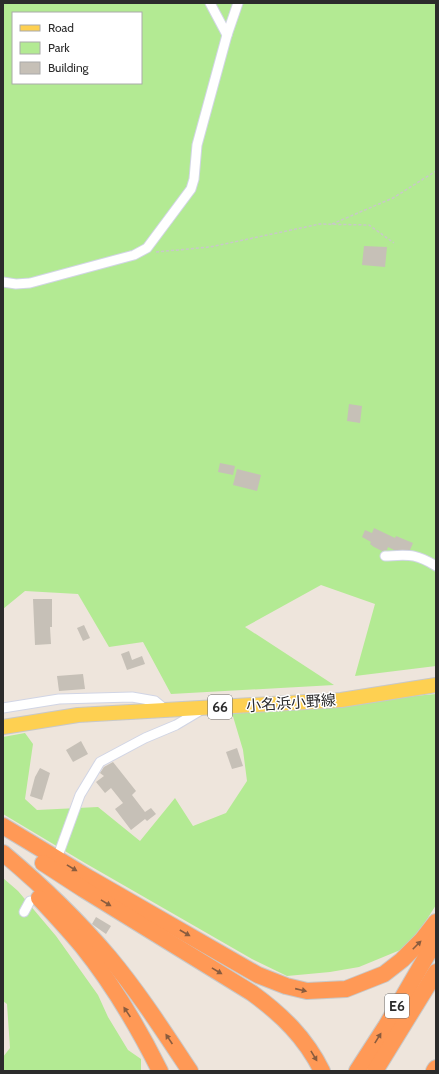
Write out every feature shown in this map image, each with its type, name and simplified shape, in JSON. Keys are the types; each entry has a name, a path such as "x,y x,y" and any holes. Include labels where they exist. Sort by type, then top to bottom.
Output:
{"highway":[{"path":"3,826 89,878 258,975 286,986 307,991 346,989 384,974 402,960 422,940 436,922"},
{"path":"3,836 83,889 252,993 275,1010 292,1027 307,1044 322,1071"},
{"path":"3,853 67,911 109,957 148,1008 190,1071"},
{"path":"3,863 26,884 82,947 132,1019 160,1071"},
{"name":"E6","path":"357,1071 386,1026 436,940"},
{"name":"E6","path":"375,1071 436,972"}],"main road":[{"name":"小名浜小野線","path":"3,727 78,715 341,700 436,685"}],"street":[{"path":"210,3 227,35"},
{"path":"3,282 16,284 30,283 134,255 147,248 192,189 197,145 227,35 238,3"},
{"path":"385,556 413,555 436,566"},
{"path":"3,708 59,699 132,697 155,701 166,710"},
{"path":"60,853 80,795 100,762 145,738 176,726 206,708"},
{"path":"24,912 30,901"}],"path":[{"path":"331,224 393,198 436,171"},
{"path":"134,255 210,247 320,224 369,225 394,243"}],"green space":[{"path":"3,3 436,3 436,666 355,676 375,604 321,585 245,627 334,685 171,694 143,642 109,647 78,594 25,591 3,609"},
{"path":"436,694 436,905 410,946 359,967 330,972 287,976 252,959 3,814 3,737 25,733 33,744 25,799 37,810 98,807 140,841 175,798 193,826 226,813 247,781 243,750 232,713"},
{"path":"3,878 18,891 56,936 98,995 108,1017 128,1050 141,1059 141,1071 3,1071 3,1057 10,1048 7,1004 3,1001"}],"building":[{"path":"364,246 387,247 385,267 362,265"},
{"path":"349,404 362,406 360,423 347,421"},
{"path":"220,463 235,466 233,475 218,472"},
{"path":"237,469 261,475 257,491 233,485"},
{"path":"374,528 395,538 396,536 413,543 410,550 394,550 388,547 387,550 382,551 374,547 370,544 371,542 362,537 365,530 372,533"},
{"path":"33,599 52,599 52,627 50,627 51,644 35,645"},
{"path":"84,625 90,638 83,641 77,628"},
{"path":"129,651 132,660 142,656 145,664 127,670 121,654"},
{"path":"83,674 85,689 59,691 57,676"},
{"path":"81,741 88,754 73,762 66,750"},
{"path":"237,748 243,766 232,769 226,752"},
{"path":"113,762 136,791 132,795 145,812 151,808 156,814 147,821 145,819 131,830 115,809 123,803 111,788 105,793 96,782 104,776 100,773 104,767"},
{"path":"40,768 50,773 42,800 30,796 35,777"},
{"path":"96,917 111,926 106,934 92,924"}]}
